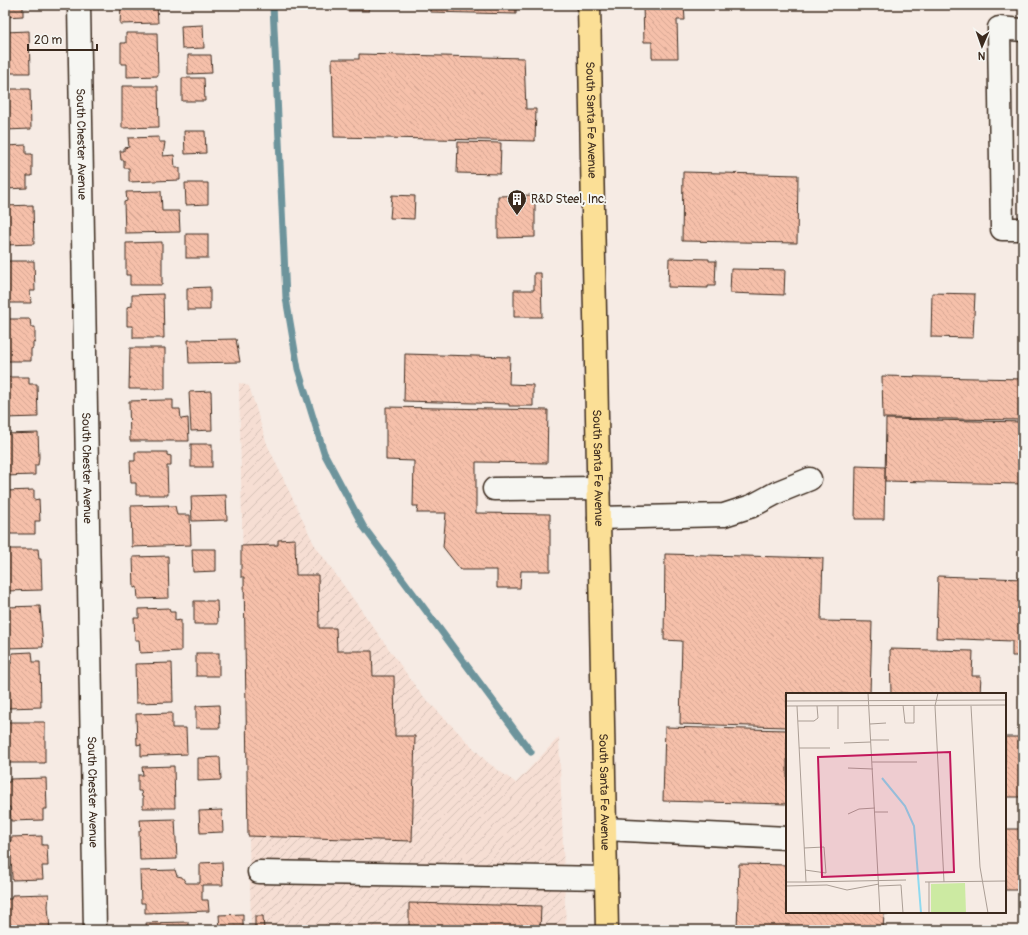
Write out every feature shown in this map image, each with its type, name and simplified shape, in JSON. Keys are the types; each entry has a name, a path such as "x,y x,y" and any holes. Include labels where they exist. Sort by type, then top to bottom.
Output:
{"main road":[{"name":"South Santa Fe Avenue","path":"589,5 607,930"}],"street":[{"name":"South Chester Avenue","path":"79,5 95,930"},
{"path":"1023,30 999,28 1002,229 1023,229"},
{"path":"599,518 724,515 752,506 778,492 810,479"},
{"path":"494,489 599,488"},
{"path":"605,829 786,838"},
{"path":"259,872 606,878"}],"shaded area":[{"path":"239,383 249,386 267,444 314,544 421,694 487,762 516,783 559,737 566,930 251,930"}],"building":[{"path":"5,5 28,5 28,7 23,7 23,16 5,17"},
{"path":"121,5 157,5 158,23 120,24"},
{"path":"347,5 369,5 369,11 347,11"},
{"path":"430,5 516,5 516,14 430,12"},
{"path":"643,5 684,5 685,20 677,20 678,58 652,58 652,42 644,42"},
{"path":"203,25 204,48 182,49 181,26"},
{"path":"29,31 30,73 5,73 5,32"},
{"path":"126,33 157,33 158,76 127,77 127,64 121,64 121,43 126,43"},
{"path":"359,54 524,58 526,109 536,109 535,141 334,137 332,59 359,59"},
{"path":"188,55 211,55 212,73 188,74"},
{"path":"182,78 204,78 205,101 182,101"},
{"path":"122,86 158,86 159,127 122,128"},
{"path":"5,89 30,89 31,129 5,130"},
{"path":"184,131 205,131 206,153 185,154"},
{"path":"159,137 159,142 165,142 163,156 174,155 175,168 180,168 180,180 129,182 129,168 124,168 124,160 121,160 120,151 124,151 124,148 129,147 128,138"},
{"path":"458,142 501,143 500,174 457,173"},
{"path":"26,145 26,154 32,154 32,176 27,176 27,188 5,189 5,146"},
{"path":"683,172 798,175 797,243 682,241"},
{"path":"185,183 208,183 208,204 186,205"},
{"path":"161,191 162,211 179,211 180,232 125,233 124,202 127,201 126,192"},
{"path":"392,195 415,196 414,219 390,218"},
{"name":"R&D Steel, Inc.","path":"535,195 535,237 498,238 498,196"},
{"path":"33,205 34,244 5,245 5,206"},
{"path":"186,234 208,234 208,258 186,258"},
{"path":"162,242 162,285 130,285 130,275 126,275 126,243"},
{"path":"669,258 709,259 709,261 716,261 715,286 708,286 708,288 668,287"},
{"path":"5,261 34,261 35,291 30,291 31,303 5,303"},
{"path":"731,269 785,270 784,295 730,293"},
{"path":"534,273 541,273 542,317 514,317 514,290 534,290"},
{"path":"210,287 210,310 187,310 187,288"},
{"path":"932,293 975,294 973,338 931,337"},
{"path":"163,294 164,338 133,338 133,326 127,326 127,307 132,306 132,295"},
{"path":"5,319 30,319 31,327 35,327 35,343 33,342 33,348 31,349 31,361 5,361"},
{"path":"236,339 240,362 189,363 188,340"},
{"path":"130,348 165,348 165,389 129,389"},
{"path":"405,354 510,357 509,384 533,385 533,406 404,401"},
{"path":"882,376 1023,379 1023,420 883,418"},
{"path":"5,377 29,377 29,384 37,384 38,417 5,418"},
{"path":"211,391 212,430 191,431 189,392"},
{"path":"173,400 173,409 180,409 181,419 188,418 189,441 130,441 129,401"},
{"path":"386,407 548,410 547,463 476,462 476,513 550,514 550,571 521,571 520,588 497,588 497,570 461,570 443,547 446,513 417,513 418,506 413,506 414,461 386,460"},
{"path":"886,419 1023,422 1023,484 885,481"},
{"path":"38,433 39,457 38,465 35,465 35,475 5,476 5,434"},
{"path":"191,444 212,444 212,467 191,467"},
{"path":"135,452 167,452 167,455 171,456 171,466 167,466 168,495 136,495 136,483 131,483 130,461 135,461"},
{"path":"856,466 885,467 884,519 855,519"},
{"path":"34,490 34,500 39,499 40,521 35,521 35,534 5,534 5,491"},
{"path":"226,495 227,520 192,521 191,496"},
{"path":"169,505 168,506 175,506 177,515 190,515 191,545 132,547 131,506"},
{"path":"295,539 296,575 318,575 319,628 336,628 337,651 372,651 373,676 394,676 395,736 415,736 412,841 248,836 244,577 241,577 241,546 278,545 278,540"},
{"path":"5,549 38,549 39,559 41,559 42,590 5,591"},
{"path":"192,549 216,549 216,571 193,572"},
{"path":"665,554 823,558 821,621 872,622 870,693 786,693 786,727 680,724 682,641 664,640"},
{"path":"168,556 169,598 138,599 137,587 134,588 133,557"},
{"path":"938,576 1023,579 1023,656 1012,656 1012,641 936,638"},
{"path":"194,601 217,601 218,624 194,624"},
{"path":"40,606 43,647 6,648 5,607"},
{"path":"169,608 170,612 175,612 175,621 181,620 181,651 140,653 139,640 135,640 134,618 139,618 139,609"},
{"path":"890,649 973,651 972,676 981,676 980,693 891,693"},
{"path":"32,652 33,662 40,662 41,707 7,708 6,663 12,663 12,653"},
{"path":"196,653 219,653 219,676 196,676"},
{"path":"172,663 173,702 136,703 135,664"},
{"path":"219,705 220,728 196,728 196,706"},
{"path":"172,713 172,728 186,728 187,754 141,756 141,744 137,745 136,714"},
{"path":"7,722 45,722 45,763 5,763 5,731 8,731"},
{"path":"665,727 786,730 786,804 663,801"},
{"path":"1006,737 1023,737 1023,797 1006,797"},
{"path":"220,757 221,780 198,781 198,758"},
{"path":"174,766 175,808 143,808 143,797 141,791 138,791 138,775 143,775 142,767"},
{"path":"46,778 47,809 43,809 43,820 11,821 10,807 5,807 5,782 10,782 10,779"},
{"path":"222,810 223,832 200,833 199,811"},
{"path":"175,819 177,859 140,860 140,820"},
{"path":"1006,829 1023,829 1023,890 1006,890"},
{"path":"42,836 42,845 47,845 48,866 42,866 43,879 12,880 11,850 5,850 5,841 11,841 11,837"},
{"path":"222,862 223,885 202,885 202,900 208,900 209,911 145,913 145,903 141,903 140,871 175,870 177,876 182,877 186,883 200,883 200,863"},
{"path":"739,864 786,865 786,913 888,913 884,914 883,930 737,930"},
{"path":"49,894 48,906 50,930 5,930 5,899 11,899 12,895"},
{"path":"409,903 541,906 540,930 409,930"},
{"path":"243,914 243,930 220,930 219,915"},
{"path":"255,916 263,916 264,930 255,930"},
{"path":"188,922 188,930 147,930 146,923"}],"waterway":[{"path":"273,5 286,298 298,369 324,453 363,526 531,752"}],"place":[{"name":"R&D Steel, Inc.","path":"517,216"}]}
